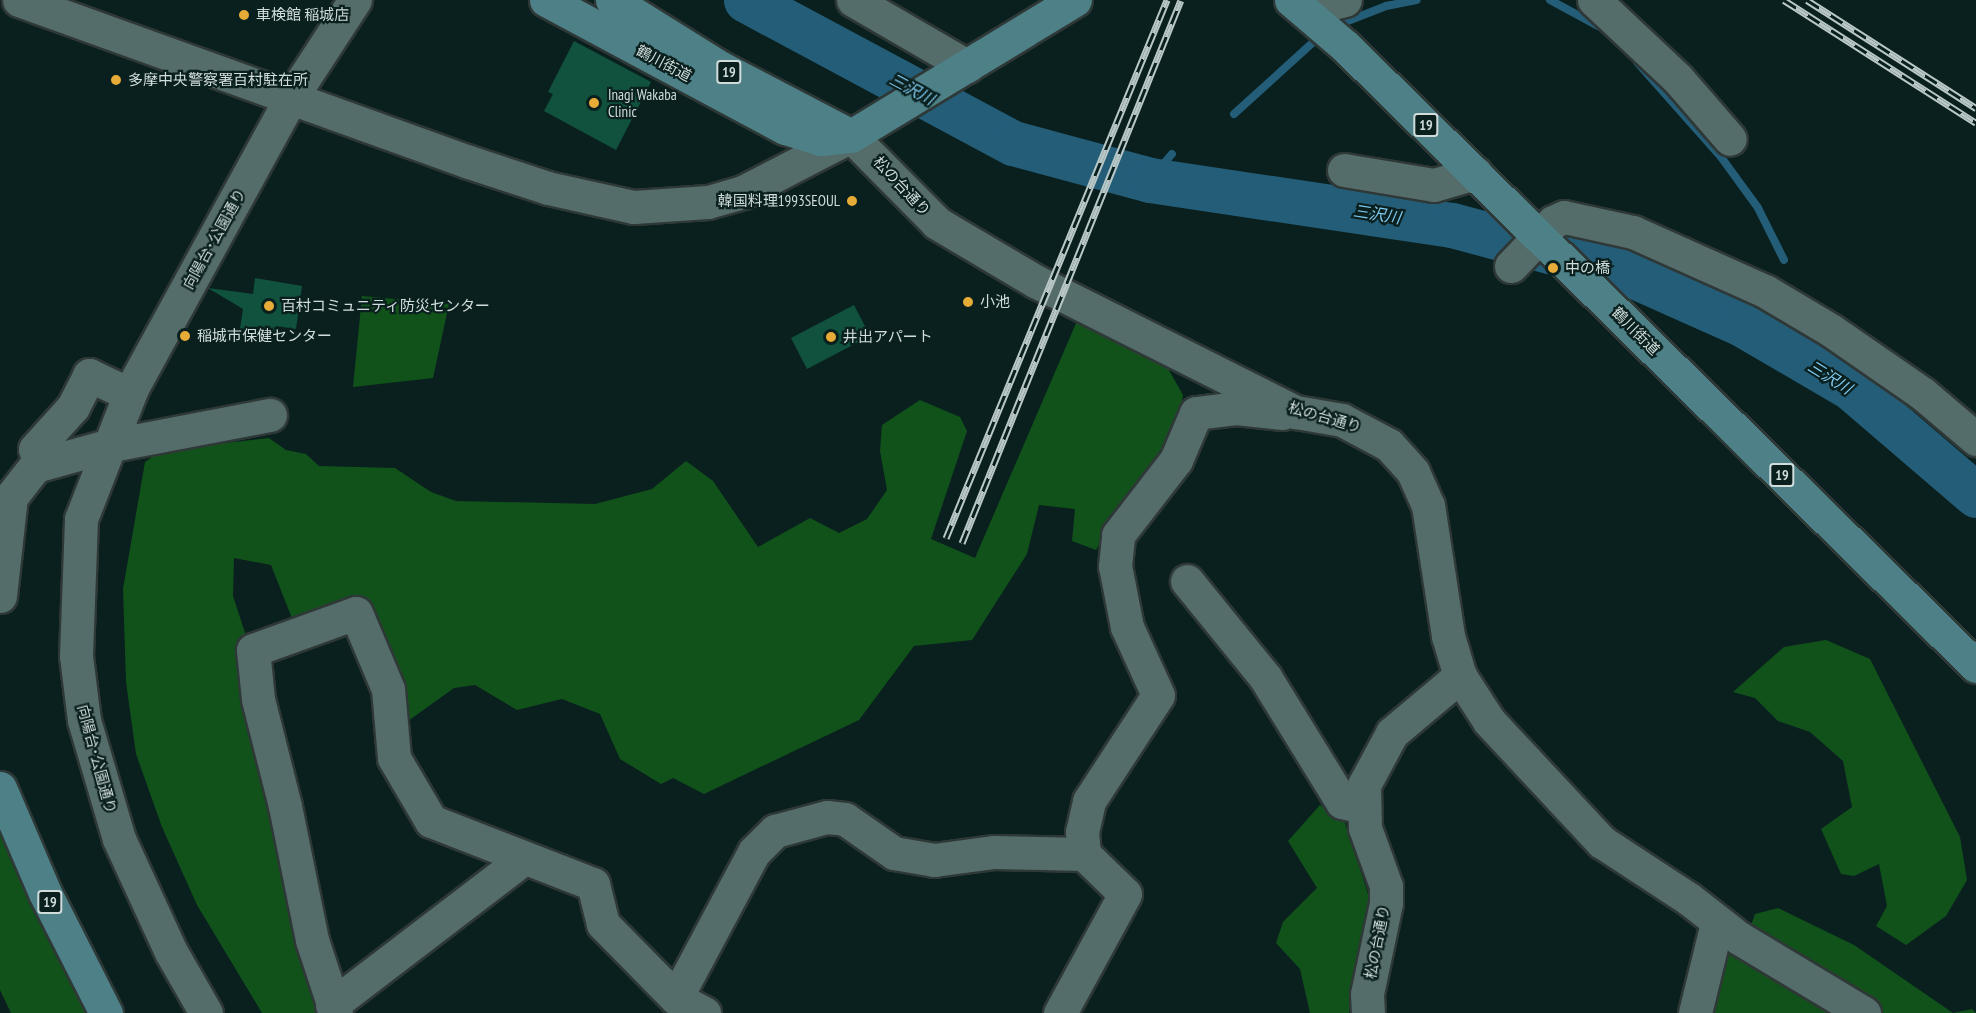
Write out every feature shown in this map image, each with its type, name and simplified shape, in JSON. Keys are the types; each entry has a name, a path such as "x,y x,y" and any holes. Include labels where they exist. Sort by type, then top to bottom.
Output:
{"main road":[{"name":"鶴川街道","path":"546,0 785,128 821,139 851,136 1075,0"},
{"name":"鶴川街道","path":"612,0 721,68 851,136"},
{"name":"鶴川街道","path":"1304,10 1346,47 1506,204 1547,229 1588,284 1976,666"},
{"name":"19","path":"0,788 45,893 106,1013"}],"street":[{"path":"19,0 59,7 291,98 548,188 634,207 697,204 743,192 851,136"},
{"name":"向陽台･公園通り","path":"206,1013 171,952 119,839 84,720 76,656 75,588 81,519 96,488 107,446 129,394 291,98 355,0"},
{"path":"854,0 961,69"},
{"path":"1304,10 1346,0"},
{"path":"1594,0 1678,79 1730,139"},
{"name":"松の台通り","path":"851,136 937,223 1035,281 1296,412 1322,414 1367,430 1402,457 1413,472 1435,536 1448,636 1461,676 1392,733 1369,771 1362,807 1365,828 1386,886 1368,1013"},
{"path":"1344,170 1434,186 1475,173"},
{"path":"1513,264 1547,229 1569,217 1633,232 1765,291 1886,366 1976,440"},
{"path":"0,596 11,497 22,469 35,449 73,407 90,375 129,394"},
{"path":"1060,1013 1125,894 1084,854 1082,832 1089,801 1158,695 1127,627 1115,566 1118,535 1176,460 1196,413 1236,408 1271,414 1296,412"},
{"path":"22,469 107,446 270,415"},
{"name":"向陽台･公園通り","path":"96,488 103,520 94,591 96,653 118,774 163,887 230,1013"},
{"path":"1187,581 1265,677 1342,802 1362,807"},
{"path":"524,858 334,1009 312,940 285,806 258,699 253,650 356,613 388,689 394,758 431,821 593,884 603,924 690,1006 754,852 775,831 827,817 845,819 894,853 934,860 994,852 1084,854"},
{"path":"1461,676 1489,721 1602,843 1689,898 1717,923 1864,1013"},
{"path":"1695,1013 1717,923"}],"green space":[{"path":"362,296 449,304 433,378 353,387"},
{"path":"1080,314 1162,358 1183,395 1177,434 1146,469 1096,550 1072,541 1075,509 1039,505 1027,554 972,640 914,646 859,720 704,794 673,778 661,784 620,759 600,714 562,699 517,710 475,685 454,688 401,726 363,603 295,626 271,565 234,558 233,596 247,639 322,1013 262,1013 197,905 162,827 136,754 126,682 123,589 145,462 162,450 269,438 286,450 306,454 319,466 395,468 431,492 456,501 595,504 652,489 686,461 713,481 758,547 810,518 839,533 867,519 887,490 880,451 882,425 920,400 960,417 967,431 931,539 975,558"},
{"path":"1826,640 1870,659 1960,837 1967,880 1946,916 1906,945 1876,926 1887,906 1879,864 1854,876 1841,874 1821,829 1852,807 1843,761 1810,732 1778,721 1755,698 1733,692 1784,647"},
{"path":"1320,805 1345,823 1370,900 1349,1013 1310,1013 1300,969 1276,943 1283,922 1317,888 1288,841"},
{"path":"0,816 89,1013 11,1013 0,990"},
{"path":"1778,908 1854,945 1953,1013 1701,1013 1723,937 1743,947 1755,914"},
{"path":"1972,1009 1976,1013 1953,1013"}],"building":[{"name":"Inagi Wakaba Clinic","path":"574,41 651,82 616,150 544,111 553,94 548,92"},
{"name":"百村コミュニティ防災センター","path":"255,278 302,286 296,329 276,326 275,334 240,329 243,309 208,288 253,294"},
{"name":"井出アパート","path":"854,305 870,336 807,369 791,338"}],"waterway":[{"name":"三沢川","path":"746,0 1013,143 1150,180 1452,225 1623,271 1742,324 1850,387 1976,495"},
{"path":"1335,26 1386,6 1416,0"},
{"path":"1550,0 1598,26"},
{"path":"1234,114 1320,36"},
{"path":"1637,62 1721,157 1758,208 1784,260"},
{"path":"1150,180 1172,154"}],"railway":[{"path":"946,538 1167,0"},
{"path":"962,543 1181,0"},
{"path":"1784,0 1976,123"},
{"path":"1807,0 1976,108"}],"place":[{"name":"車検館 稲城店","path":"244,15"},
{"name":"多摩中央警察署百村駐在所","path":"116,80"},
{"name":"Inagi Wakaba Clinic","path":"594,103"},
{"name":"韓国料理1993SEOUL","path":"852,201"},
{"name":"中の橋","path":"1553,268"},
{"name":"小池","path":"968,302"},
{"name":"百村コミュニティ防災センター","path":"269,306"},
{"name":"稲城市保健センター","path":"185,336"},
{"name":"井出アパート","path":"831,337"}]}
